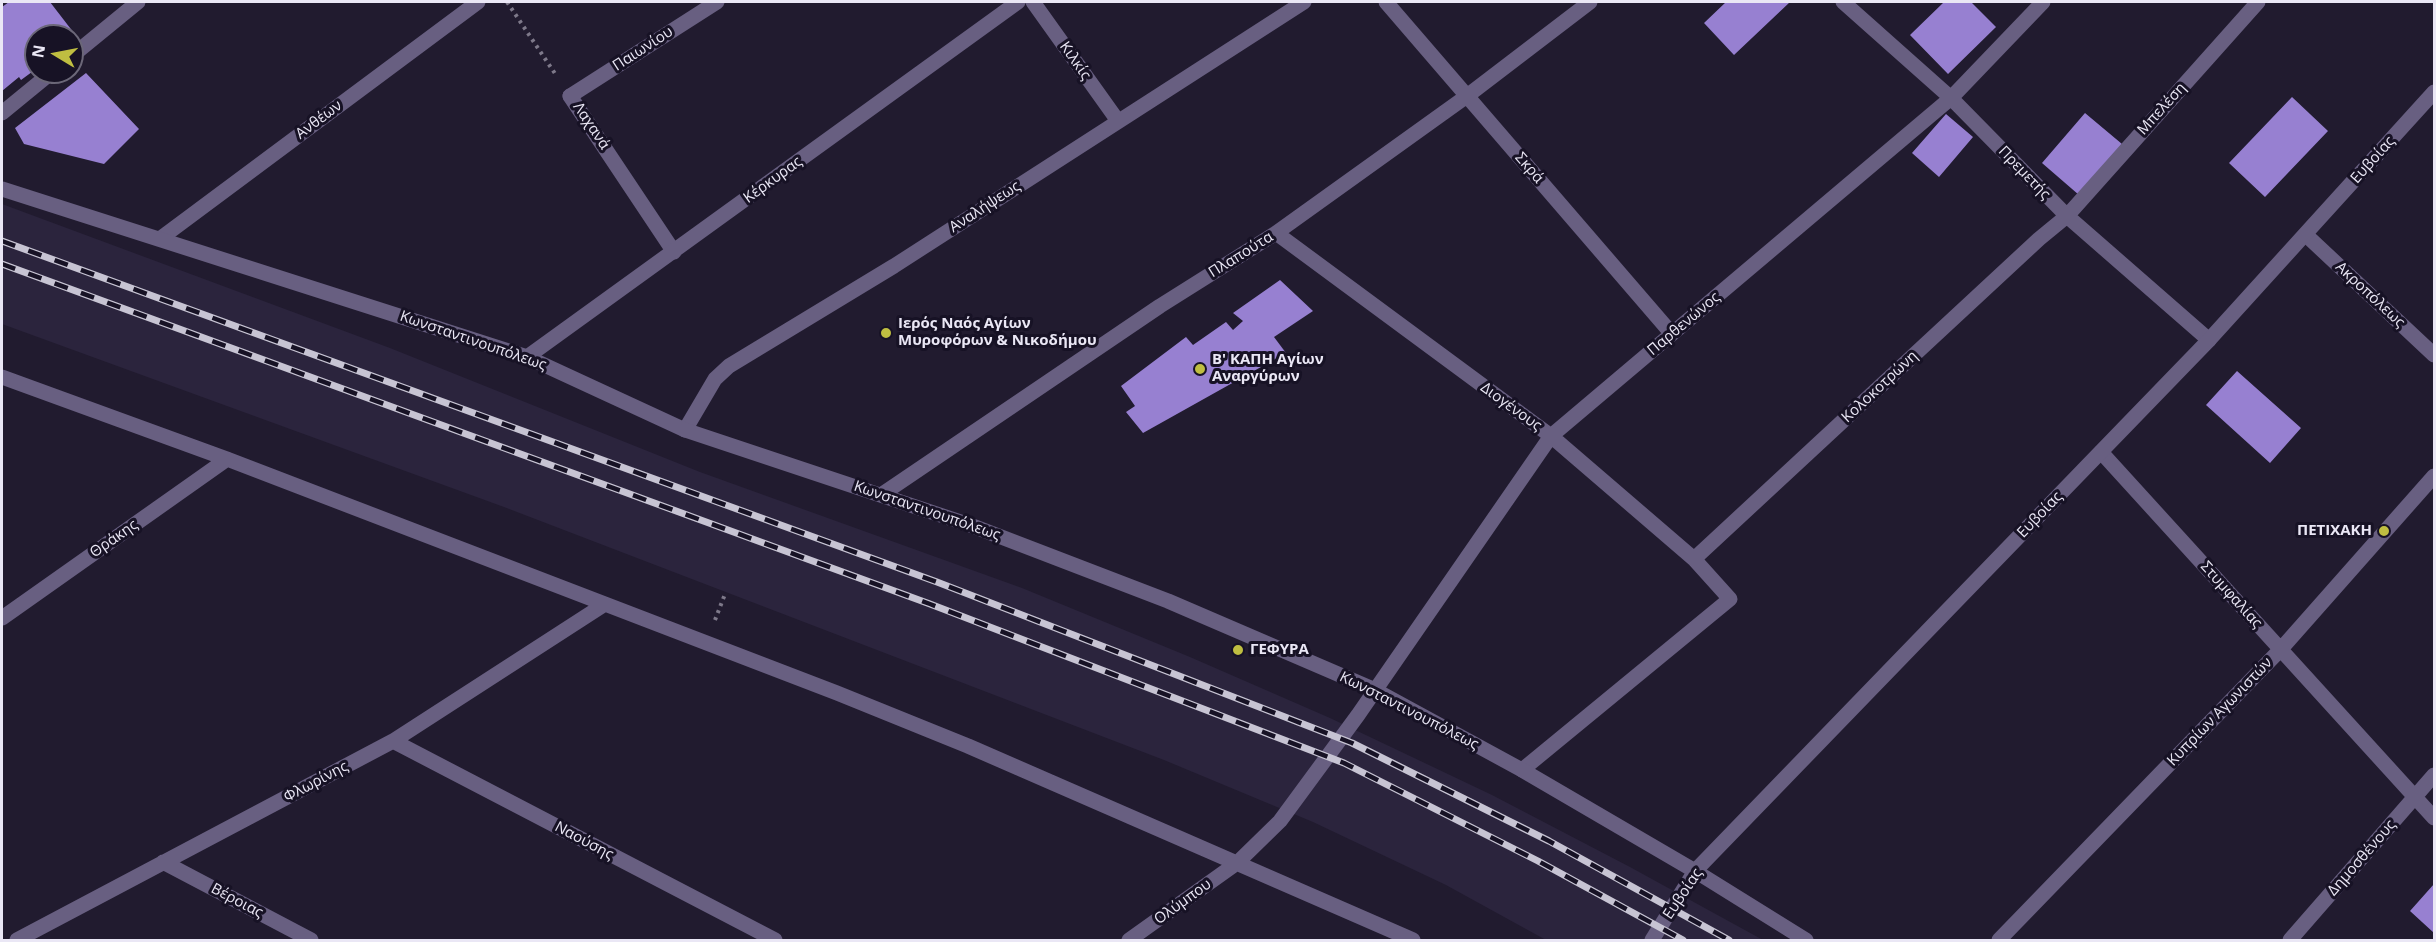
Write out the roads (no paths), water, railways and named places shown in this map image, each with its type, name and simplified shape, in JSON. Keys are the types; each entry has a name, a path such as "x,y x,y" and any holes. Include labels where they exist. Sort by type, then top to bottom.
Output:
{"street":[{"path":"84,46 138,2"},
{"name":"Ανθέων","path":"161,238 478,2"},
{"name":"Παιωνίου","path":"570,96 717,2"},
{"name":"Κέρκυρας","path":"527,357 1018,2"},
{"name":"Κιλκίς","path":"1033,2 1118,121"},
{"name":"Αναλήψεως","path":"685,430 714,379 729,366 894,266 1305,2"},
{"name":"Σκρά","path":"1386,2 1672,334"},
{"name":"Πλαπούτα","path":"881,495 1160,306 1276,233 1467,96 1590,2"},
{"name":"Πρεμετής","path":"1843,2 1952,98 2067,216 2209,340"},
{"name":"Παρθενώνος","path":"1375,690 1551,436 1952,98 2043,2"},
{"name":"Μπελέση","path":"2067,216 2258,2"},
{"path":"2,113 37,84"},
{"name":"Ευβοίας","path":"1652,940 1695,872 2209,340 2434,92"},
{"name":"Λαχανά","path":"570,96 674,252"},
{"name":"Κωνσταντινουπόλεως","path":"2,189 527,357 685,430 881,495 1065,560 1168,601 1375,690 1522,770 1806,940"},
{"name":"Κολοκοτρώνη","path":"1694,559 2067,216"},
{"name":"Διογένους","path":"1276,233 1551,436 1694,559 1730,599 1522,770"},
{"name":"Ακροπόλεως","path":"2306,235 2434,355"},
{"path":"2,377 227,459 968,746 1413,940"},
{"name":"Στυμφαλίας","path":"2101,452 2434,818"},
{"name":"Θράκης","path":"2,618 227,459"},
{"name":"Κυπρίων Αγωνιστών","path":"1999,940 2281,649 2434,476"},
{"name":"Φλωρίνης","path":"17,940 393,741 605,604"},
{"name":"Ολύμπου","path":"1129,940 1236,863 1280,821 1375,690"},
{"name":"Ναούσης","path":"393,741 775,940"},
{"name":"Δημοσθένους","path":"2290,940 2434,775"},
{"name":"Βέροιας","path":"163,862 311,940"}],"railway":[{"path":"2,241 937,582 1352,743 1549,841 1729,940"},
{"path":"2,264 930,604 1344,763 1538,861 1683,940"}],"place":[{"name":"Ιερός Ναός Αγίων Μυροφόρων & Νικοδήμου","path":"886,333"},
{"name":"Β' ΚΑΠΗ Αγίων Αναργύρων","path":"1200,369"},
{"name":"ΠΕΤΙΧΑΚΗ","path":"2384,531"},
{"name":"ΓΕΦΥΡΑ","path":"1238,650"}]}
